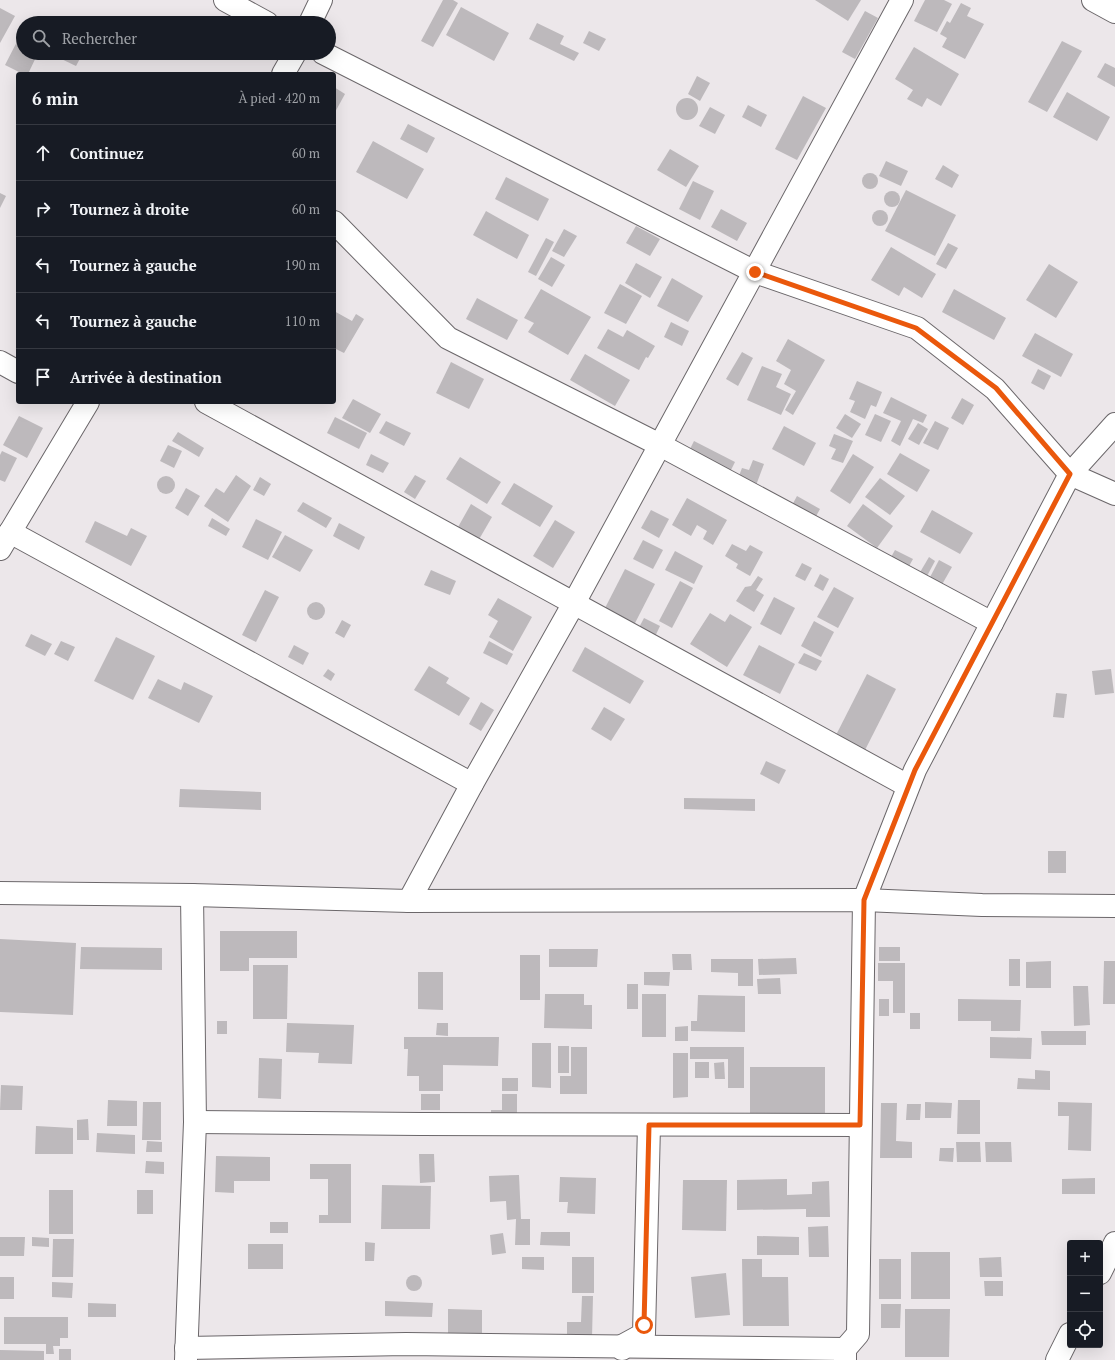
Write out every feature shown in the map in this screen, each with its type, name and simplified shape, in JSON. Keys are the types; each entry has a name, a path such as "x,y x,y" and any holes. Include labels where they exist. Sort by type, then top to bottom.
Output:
{"street":[{"path":"225,0 254,16"},
{"path":"313,16 321,0"},
{"path":"409,901 472,784 574,603 902,0"},
{"path":"1093,0 1115,12"},
{"path":"284,72 291,60"},
{"path":"336,60 755,272 916,328 996,388 1070,474 1115,494"},
{"path":"336,224 448,338 660,445 992,623"},
{"path":"0,362 16,371"},
{"path":"83,404 5,541 472,784"},
{"path":"210,404 908,786"},
{"path":"192,896 195,1122 186,1354 406,1352 845,1355 858,1334 864,900 915,770 1070,474 1115,424"},
{"path":"0,893 409,901 864,900 982,905 1115,906"},
{"path":"195,1122 860,1125"},
{"path":"622,1353 644,1334 649,1125"},
{"path":"1103,1267 1115,1243"},
{"path":"1057,1360 1067,1340"}],"building":[{"path":"443,0 453,0 458,3 433,47 421,41"},
{"path":"815,0 861,0 848,21"},
{"path":"925,0 944,0 952,4 937,32 914,21"},
{"path":"961,3 971,8 967,16 984,24 965,59 942,47 947,38 940,34 947,21 950,23"},
{"path":"461,7 509,33 494,61 446,35"},
{"path":"0,8 15,16 0,43"},
{"path":"865,11 878,18 855,59 842,52"},
{"path":"537,23 564,36 560,44 579,53 574,61 529,39"},
{"path":"589,31 606,39 599,51 583,43"},
{"path":"1062,41 1082,51 1047,112 1028,102"},
{"path":"16,44 16,60 35,60 29,72 19,72 5,65"},
{"path":"914,47 959,74 941,106 927,98 922,107 907,99 913,90 895,79"},
{"path":"63,60 79,60 76,66"},
{"path":"1105,63 1115,68 1115,87 1097,77"},
{"path":"697,76 710,83 700,101 688,94"},
{"path":"336,88 345,94 336,110"},
{"path":"1067,92 1110,117 1097,141 1053,117"},
{"path":"803,96 826,108 797,160 775,149"},
{"path":"687,98 695,101 698,109 695,117 687,120 679,117 676,109 679,101"},
{"path":"748,105 767,115 761,127 742,117"},
{"path":"710,107 725,115 715,134 699,126"},
{"path":"408,124 435,138 427,153 400,139"},
{"path":"373,141 424,169 407,199 356,172"},
{"path":"670,149 699,166 686,187 657,170"},
{"path":"886,161 908,171 901,186 879,176"},
{"path":"943,165 959,175 952,188 935,179"},
{"path":"870,173 876,175 878,181 876,187 870,189 864,187 862,181 864,175"},
{"path":"506,177 549,199 538,221 495,199"},
{"path":"693,181 714,191 700,220 679,209"},
{"path":"906,190 956,215 935,256 885,231"},
{"path":"892,191 898,193 900,199 898,205 892,207 886,205 884,199 886,193"},
{"path":"0,193 6,196 0,208"},
{"path":"721,209 747,223 737,241 711,227"},
{"path":"880,210 887,215 888,218 883,225 880,226 873,221 872,218 877,211"},
{"path":"486,211 529,235 517,259 473,235"},
{"path":"636,226 660,239 650,256 626,243"},
{"path":"564,229 577,236 564,257 552,251"},
{"path":"546,238 554,242 536,276 528,272"},
{"path":"948,243 958,248 946,269 936,264"},
{"path":"891,247 936,274 922,298 904,287 899,296 871,280"},
{"path":"551,257 565,265 552,287 538,279"},
{"path":"636,263 662,277 650,298 625,283"},
{"path":"1049,264 1078,282 1056,318 1026,300"},
{"path":"672,278 703,296 688,322 657,306"},
{"path":"620,284 642,296 626,324 604,313"},
{"path":"541,289 591,317 568,355 528,332 534,323 524,318"},
{"path":"954,289 1006,318 994,340 942,312"},
{"path":"477,298 518,320 507,340 466,319"},
{"path":"336,312 352,321 356,314 364,319 344,353 336,349"},
{"path":"671,322 689,331 682,346 664,337"},
{"path":"608,329 623,337 627,330 655,346 648,358 646,357 639,370 597,348"},
{"path":"1035,333 1073,354 1061,377 1022,356"},
{"path":"788,339 825,360 793,415 785,410 796,391 784,384 791,370 776,361"},
{"path":"742,352 753,358 738,386 726,379"},
{"path":"585,354 630,380 615,406 570,380"},
{"path":"451,362 484,379 469,409 436,393"},
{"path":"762,366 782,374 776,387 791,394 781,415 747,400"},
{"path":"1038,369 1051,376 1044,390 1031,383"},
{"path":"857,381 882,392 876,407 871,405 865,419 850,412 855,401 849,399"},
{"path":"891,397 927,415 923,423 913,419 900,446 891,441 901,421 883,413"},
{"path":"962,398 974,405 963,425 951,418"},
{"path":"353,399 381,414 370,433 342,418"},
{"path":"845,414 861,424 852,438 836,428"},
{"path":"875,414 891,421 881,442 865,435"},
{"path":"19,416 43,428 27,458 3,445"},
{"path":"335,417 367,433 359,449 327,433"},
{"path":"386,421 411,433 404,446 379,433"},
{"path":"935,421 949,428 938,450 923,443"},
{"path":"918,423 928,429 919,445 908,439"},
{"path":"784,426 816,443 804,466 772,449"},
{"path":"178,432 204,448 199,457 172,441"},
{"path":"834,434 853,441 843,463 831,459 836,449 829,446"},
{"path":"694,441 735,462 729,474 688,453"},
{"path":"168,445 182,451 174,468 160,461"},
{"path":"2,451 17,458 5,482 0,480 0,455"},
{"path":"900,453 930,470 917,492 887,474"},
{"path":"371,454 389,463 383,473 366,465"},
{"path":"853,454 874,467 850,504 830,491"},
{"path":"460,457 501,482 487,504 446,479"},
{"path":"753,460 764,464 755,488 737,481 742,468 749,470"},
{"path":"236,475 251,486 228,522 204,506 216,488 224,493"},
{"path":"415,475 426,481 415,499 404,492"},
{"path":"166,476 172,479 175,485 172,491 166,494 160,491 157,485 160,479"},
{"path":"260,477 271,484 264,496 253,490"},
{"path":"880,478 905,496 890,515 865,497"},
{"path":"514,483 553,506 540,527 501,504"},
{"path":"186,488 200,496 188,516 175,508"},
{"path":"797,496 820,509 814,520 791,507"},
{"path":"687,498 727,520 713,545 703,539 707,531 697,525 691,536 672,525"},
{"path":"303,502 332,518 326,528 297,511"},
{"path":"471,504 492,517 474,548 453,536"},
{"path":"863,504 893,526 877,548 847,526"},
{"path":"651,510 669,519 659,538 641,528"},
{"path":"932,510 973,533 960,554 920,532"},
{"path":"212,518 230,529 226,536 208,526"},
{"path":"256,519 282,532 268,560 242,547"},
{"path":"555,520 575,532 553,568 533,556"},
{"path":"95,521 127,536 131,528 147,536 131,566 85,542"},
{"path":"339,523 365,537 359,550 333,536"},
{"path":"285,535 313,550 300,572 272,557"},
{"path":"643,540 663,550 653,569 633,559"},
{"path":"732,544 746,551 750,545 763,552 750,576 736,568 738,564 725,556"},
{"path":"895,550 913,559 908,568 890,559"},
{"path":"675,551 703,566 694,584 665,570"},
{"path":"929,557 935,561 926,578 919,574"},
{"path":"939,560 952,567 940,588 928,581"},
{"path":"802,563 812,568 805,581 795,576"},
{"path":"625,569 655,584 633,627 603,612"},
{"path":"431,570 456,581 450,595 424,585"},
{"path":"820,574 829,579 823,591 814,586"},
{"path":"758,576 763,579 756,590 764,595 754,612 736,601 745,587 751,586"},
{"path":"680,581 693,588 672,628 659,621"},
{"path":"834,587 854,598 838,628 817,617"},
{"path":"265,590 279,597 256,642 242,635"},
{"path":"774,597 795,608 781,635 760,624"},
{"path":"498,598 532,617 513,651 489,637 498,621 488,615"},
{"path":"316,602 322,605 325,611 322,617 316,620 310,617 307,611 310,605"},
{"path":"710,613 725,622 730,614 752,627 727,667 690,644"},
{"path":"644,618 660,626 652,643 635,635"},
{"path":"342,620 351,625 344,638 335,633"},
{"path":"814,621 834,632 821,657 801,646"},
{"path":"31,634 52,644 45,656 25,646"},
{"path":"116,637 155,656 133,700 94,681"},
{"path":"61,641 75,647 68,661 54,654"},
{"path":"489,641 513,654 507,665 483,653"},
{"path":"294,645 309,653 303,665 288,657"},
{"path":"759,645 795,664 780,694 743,675"},
{"path":"585,647 644,681 630,704 572,671"},
{"path":"804,653 822,661 816,671 798,663"},
{"path":"429,666 449,678 446,683 470,698 459,716 414,690"},
{"path":"328,669 335,674 331,681 323,676"},
{"path":"1111,669 1114,693 1095,695 1092,671"},
{"path":"867,674 896,689 862,756 833,741"},
{"path":"158,679 181,690 184,682 213,696 199,723 148,698"},
{"path":"1056,693 1067,694 1064,718 1053,717"},
{"path":"481,702 494,710 481,731 469,724"},
{"path":"604,707 625,719 611,741 591,729"},
{"path":"766,761 786,770 779,784 760,774"},
{"path":"180,789 261,792 261,810 179,807"},
{"path":"684,798 755,799 755,811 684,809"},
{"path":"1048,851 1066,851 1066,873 1048,873"},
{"path":"220,931 297,931 297,958 249,958 249,971 220,971"},
{"path":"0,939 76,943 73,1015 0,1012"},
{"path":"81,947 162,948 162,970 80,969"},
{"path":"879,947 900,947 900,961 879,961"},
{"path":"549,949 598,949 597,967 549,967"},
{"path":"672,954 691,954 692,970 673,970"},
{"path":"520,955 540,955 540,1000 520,1000"},
{"path":"796,958 797,974 759,975 758,959"},
{"path":"711,959 753,959 753,986 738,986 738,973 711,972"},
{"path":"1009,959 1020,959 1020,986 1009,986"},
{"path":"1051,961 1051,988 1026,988 1026,962"},
{"path":"1104,961 1115,961 1115,1004 1103,1004"},
{"path":"878,963 905,963 905,1013 893,1013 893,981 878,981"},
{"path":"253,965 288,965 287,1019 253,1019"},
{"path":"418,972 443,972 443,1010 418,1009"},
{"path":"644,972 670,972 669,986 644,985"},
{"path":"780,978 781,994 758,994 757,979"},
{"path":"627,984 638,984 638,1009 627,1009"},
{"path":"1073,986 1088,986 1090,1025 1074,1026"},
{"path":"545,994 584,994 584,1005 592,1005 592,1029 544,1028"},
{"path":"642,994 666,994 666,1037 642,1037"},
{"path":"698,995 745,996 745,1032 691,1031 691,1021 697,1021"},
{"path":"879,999 889,999 889,1016 879,1016"},
{"path":"958,999 1021,1000 1020,1031 991,1031 991,1021 958,1021"},
{"path":"910,1013 920,1013 920,1029 910,1029"},
{"path":"217,1021 227,1021 227,1034 217,1034"},
{"path":"287,1023 354,1025 352,1064 318,1063 319,1053 286,1052"},
{"path":"437,1023 448,1023 448,1036 436,1035"},
{"path":"688,1026 688,1041 675,1041 675,1027"},
{"path":"1041,1031 1086,1031 1086,1045 1042,1045"},
{"path":"404,1037 499,1037 498,1066 443,1065 443,1091 419,1091 419,1076 407,1076 408,1049 404,1049"},
{"path":"990,1037 1032,1038 1031,1059 990,1058"},
{"path":"532,1043 551,1043 551,1088 532,1087"},
{"path":"558,1046 569,1046 569,1073 558,1073"},
{"path":"571,1047 587,1047 587,1094 560,1094 560,1076 571,1076"},
{"path":"690,1047 744,1047 744,1088 728,1088 728,1059 690,1059"},
{"path":"673,1053 688,1053 688,1097 673,1098"},
{"path":"259,1058 282,1059 281,1099 258,1098"},
{"path":"695,1062 709,1062 709,1078 695,1078"},
{"path":"724,1062 725,1079 715,1079 714,1063"},
{"path":"750,1067 825,1067 825,1121 750,1122"},
{"path":"1035,1070 1050,1071 1050,1090 1017,1089 1018,1078 1035,1079"},
{"path":"502,1078 518,1078 518,1091 502,1091"},
{"path":"1,1085 23,1086 22,1110 0,1110"},
{"path":"421,1094 440,1094 440,1110 421,1110"},
{"path":"502,1094 517,1094 517,1123 491,1122 491,1110 502,1110"},
{"path":"108,1100 137,1101 137,1126 107,1126"},
{"path":"958,1100 980,1100 980,1134 957,1134"},
{"path":"143,1102 161,1102 161,1140 142,1140"},
{"path":"925,1102 952,1103 951,1118 925,1118"},
{"path":"1058,1102 1092,1103 1091,1151 1068,1150 1069,1116 1058,1116"},
{"path":"881,1103 897,1103 896,1141 912,1142 912,1158 880,1158"},
{"path":"907,1104 921,1104 920,1120 906,1120"},
{"path":"88,1119 89,1140 77,1140 77,1120"},
{"path":"36,1126 73,1128 73,1154 35,1154"},
{"path":"97,1133 135,1135 135,1154 96,1152"},
{"path":"147,1141 162,1142 162,1152 146,1152"},
{"path":"956,1142 980,1142 981,1162 957,1162"},
{"path":"985,1142 1011,1142 1012,1162 986,1162"},
{"path":"940,1148 954,1148 953,1162 939,1161"},
{"path":"419,1154 434,1154 435,1182 420,1183"},
{"path":"216,1156 270,1157 270,1181 234,1181 234,1193 215,1192"},
{"path":"146,1161 164,1162 164,1174 145,1173"},
{"path":"310,1164 351,1164 351,1223 319,1223 319,1215 328,1215 328,1179 310,1179"},
{"path":"519,1175 521,1219 530,1219 530,1245 515,1245 516,1219 507,1220 506,1201 490,1202 489,1176"},
{"path":"560,1177 596,1178 595,1214 567,1213 568,1202 559,1202"},
{"path":"1095,1178 1095,1194 1062,1194 1062,1179"},
{"path":"787,1179 787,1195 812,1194 812,1182 829,1181 830,1217 806,1217 806,1209 737,1210 737,1180"},
{"path":"683,1180 727,1180 726,1231 682,1230"},
{"path":"382,1185 431,1186 430,1229 381,1229"},
{"path":"49,1190 73,1190 73,1234 49,1234"},
{"path":"137,1190 153,1190 153,1214 137,1214"},
{"path":"270,1222 288,1222 288,1233 270,1233"},
{"path":"828,1226 829,1257 809,1257 808,1227"},
{"path":"541,1232 570,1232 570,1246 540,1245"},
{"path":"503,1233 506,1253 492,1255 490,1235"},
{"path":"757,1236 799,1237 799,1255 757,1255"},
{"path":"0,1237 25,1237 24,1256 0,1256"},
{"path":"32,1237 49,1238 49,1247 32,1246"},
{"path":"53,1239 74,1239 73,1277 52,1277"},
{"path":"365,1242 375,1243 374,1261 365,1261"},
{"path":"248,1244 283,1244 283,1269 248,1269"},
{"path":"911,1252 950,1252 950,1299 911,1299"},
{"path":"522,1257 544,1257 544,1270 522,1269"},
{"path":"572,1257 594,1257 594,1293 572,1293"},
{"path":"1001,1257 1002,1277 980,1277 979,1258"},
{"path":"742,1259 762,1259 762,1277 788,1277 789,1326 743,1326"},
{"path":"879,1259 901,1259 901,1299 879,1299"},
{"path":"726,1273 730,1315 695,1318 691,1277"},
{"path":"414,1275 421,1280 422,1283 417,1290 414,1291 407,1286 406,1283 411,1276"},
{"path":"0,1277 14,1277 14,1299 0,1299"},
{"path":"984,1281 1003,1281 1003,1296 985,1296"},
{"path":"52,1282 73,1283 72,1298 52,1297"},
{"path":"582,1296 593,1296 592,1338 567,1338 567,1322 581,1322"},
{"path":"385,1301 433,1303 432,1317 385,1316"},
{"path":"88,1303 116,1304 116,1317 88,1317"},
{"path":"881,1304 901,1304 900,1328 881,1328"},
{"path":"448,1309 482,1310 482,1334 448,1333"},
{"path":"905,1309 950,1309 949,1357 905,1357"},
{"path":"4,1317 68,1317 68,1338 60,1338 60,1346 53,1346 54,1354 46,1354 46,1344 4,1344"},
{"path":"59,1349 71,1349 71,1360 59,1360"},
{"path":"0,1350 44,1351 44,1360 0,1360"}],"route":[{"path":"644,1325 649,1125 860,1125 864,900 915,770 1070,474 996,388 916,328 755,272"}]}
